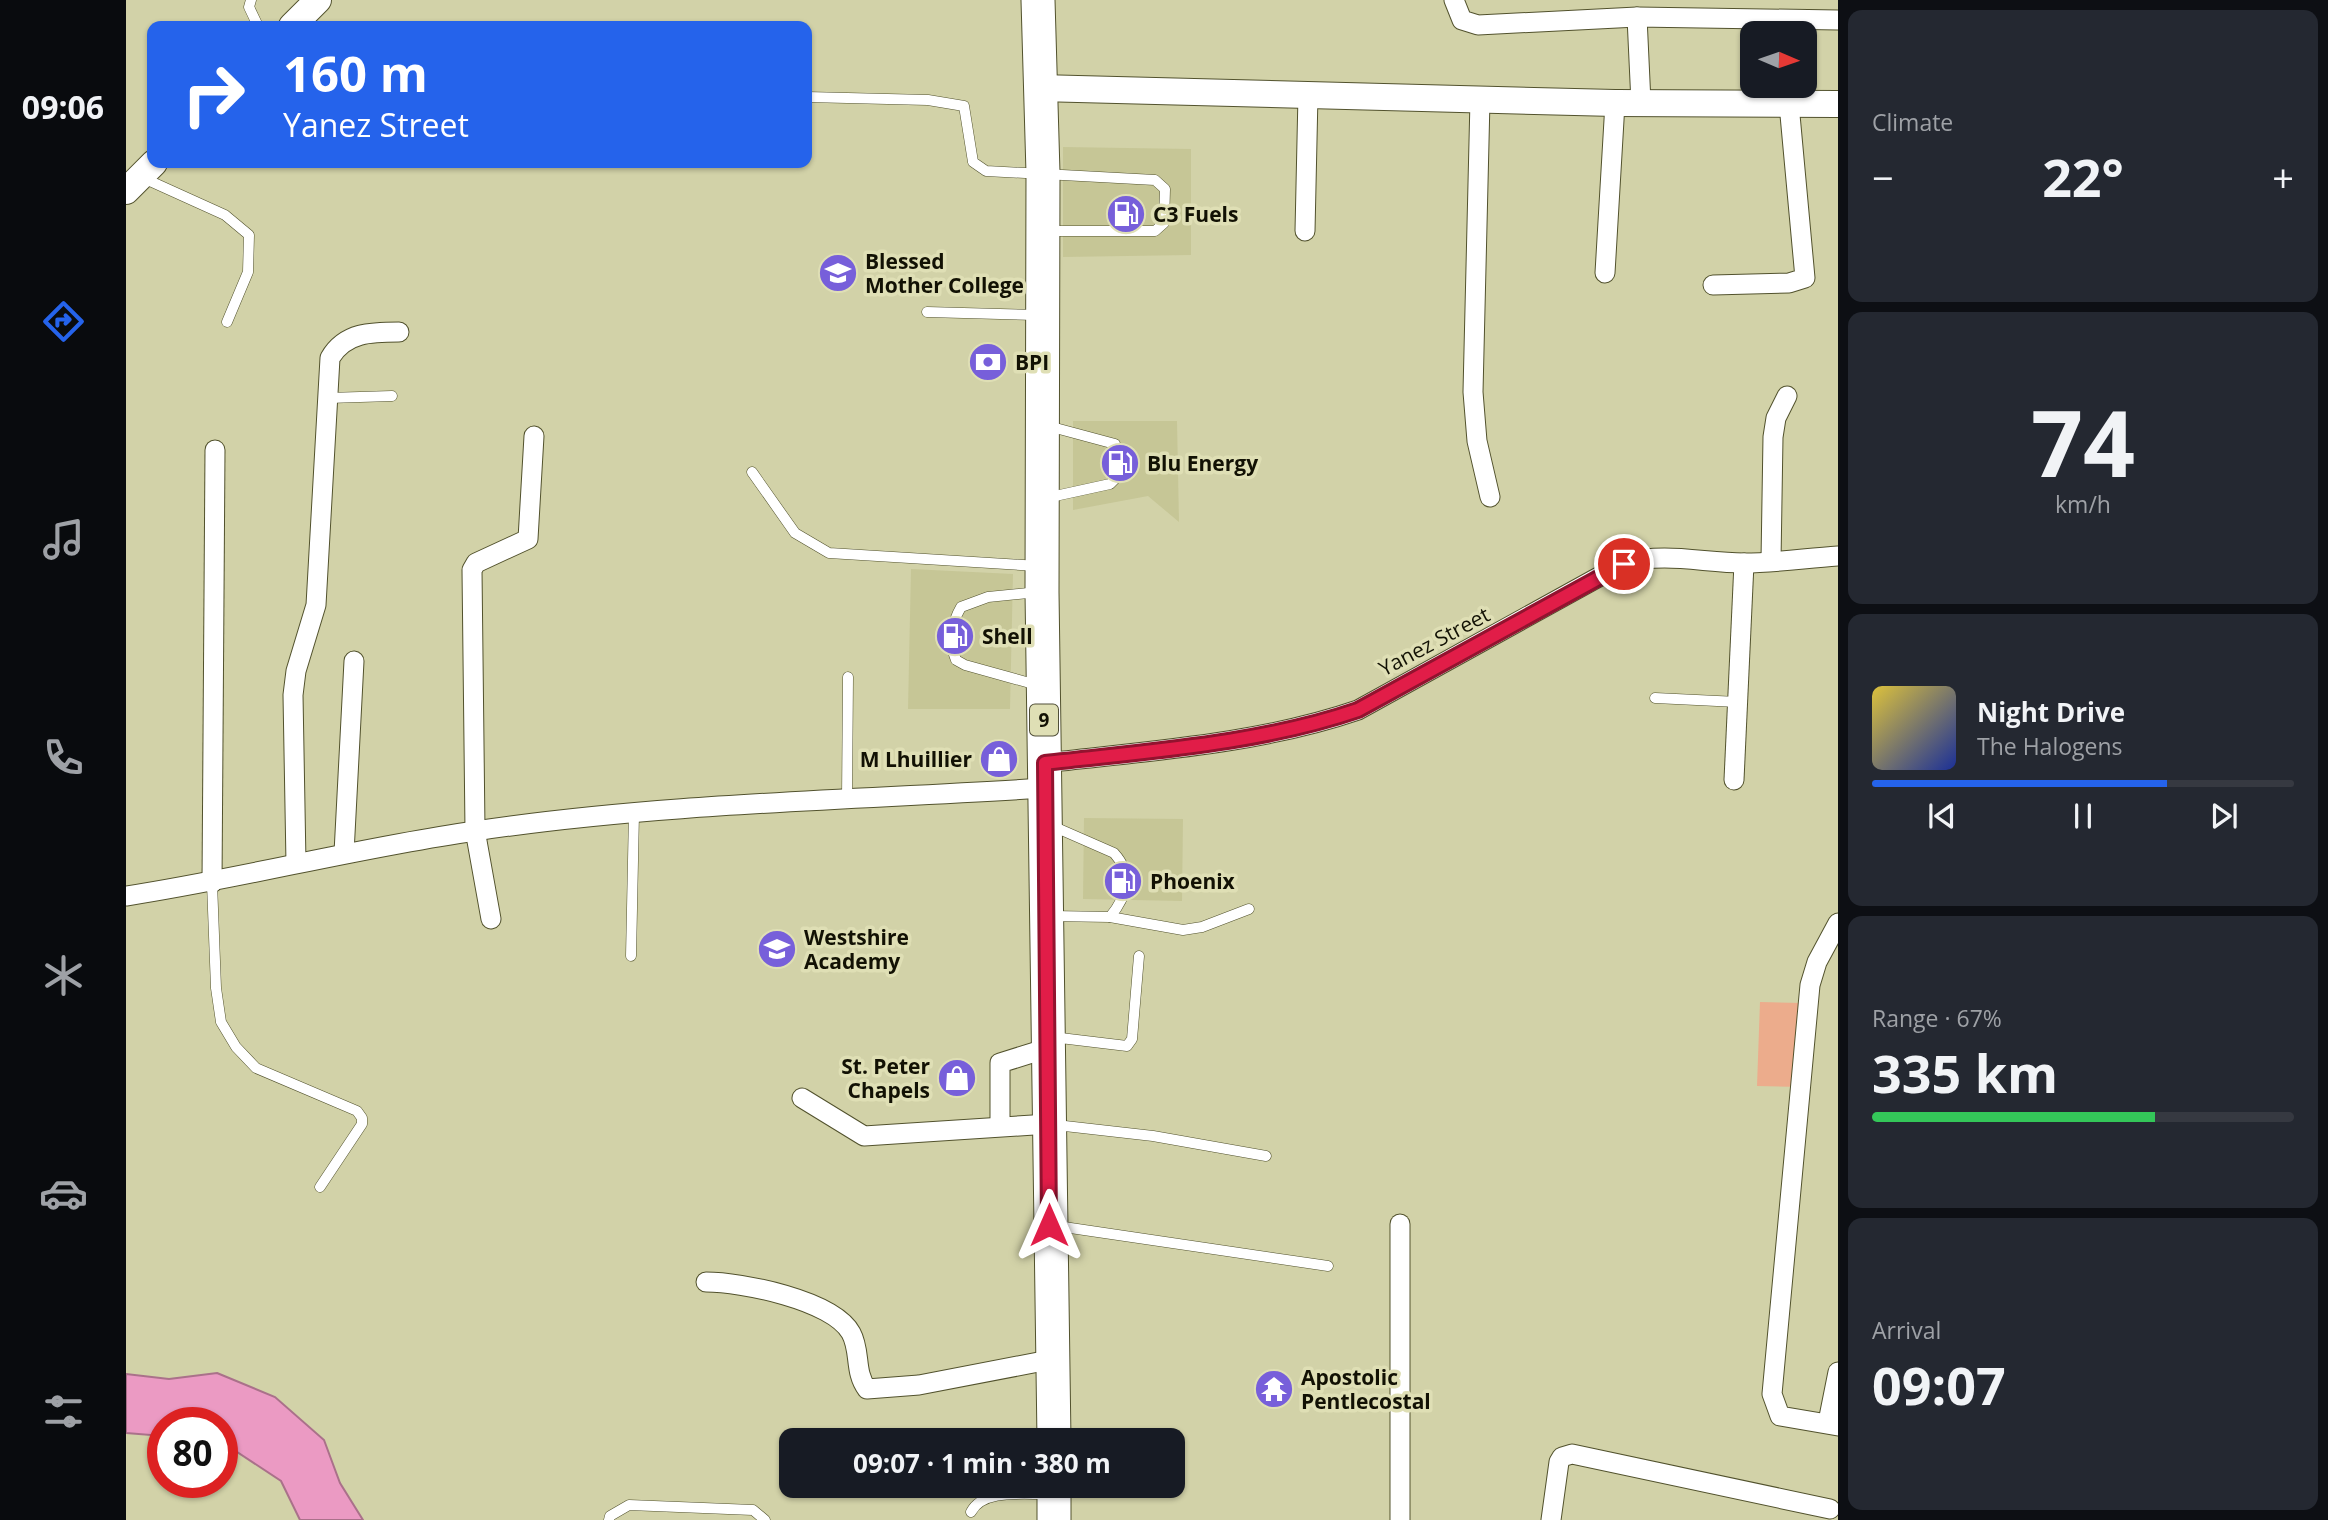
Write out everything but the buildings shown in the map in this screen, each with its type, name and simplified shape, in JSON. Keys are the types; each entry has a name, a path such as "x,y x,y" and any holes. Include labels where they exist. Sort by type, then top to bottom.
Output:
{"highway":[{"name":"9","path":"1038,0 1044,173 1041,499 1049,1225 1054,1428"}],"street":[{"path":"297,21 318,0"},
{"path":"1454,0 1462,20 1478,24 1637,17 1838,20"},
{"path":"1637,17 1641,103"},
{"path":"1039,88 1615,103 1838,104"},
{"path":"1305,231 1308,95"},
{"path":"1480,100 1473,391 1477,441 1490,497"},
{"path":"1605,273 1615,103"},
{"path":"1713,285 1789,283 1805,278 1790,104"},
{"path":"296,863 293,695 296,671 316,606 330,358 338,345 368,332 399,332"},
{"path":"1771,561 1773,438 1776,418 1787,396"},
{"path":"491,919 475,831 472,570 476,563 528,539 534,436"},
{"path":"212,883 215,450"},
{"name":"Yanez Street","path":"126,896 212,883 344,853 475,831 634,813 847,800 1045,775 1156,750 1321,723 1358,710 1624,564 1659,557 1744,563 1838,555"},
{"path":"1734,780 1744,563"},
{"path":"344,853 354,662"},
{"path":"1838,923 1817,962 1810,985 1772,1394 1780,1416 1833,1424 1838,1372"},
{"path":"1000,1125 1000,1063 1048,1042"},
{"path":"802,1098 864,1136 1000,1125 1049,1124"},
{"path":"1400,1224 1400,1520"},
{"path":"706,1282 769,1289 839,1321 851,1332 859,1379 867,1389 919,1384 1054,1359"},
{"path":"1551,1520 1559,1462 1562,1457 1572,1454 1831,1507"}],"lane":[{"path":"251,0 249,7 256,21"},
{"path":"812,97 928,100 964,106 973,162 986,172 1155,180 1165,189 1164,223 1155,231 1043,231"},
{"path":"140,177 225,215 249,235 248,272 228,322"},
{"path":"927,312 1041,316"},
{"path":"328,398 392,396"},
{"path":"1041,424 1110,441 1116,449 1115,481 1041,499"},
{"path":"752,472 795,533 829,553 1042,579"},
{"path":"1042,579 961,607 953,624 952,645 956,660 965,665 1043,687"},
{"path":"847,800 848,677"},
{"path":"1655,698 1738,702"},
{"path":"631,956 634,813"},
{"path":"1046,824 1114,852 1119,858 1126,873 1126,889 1120,904 1110,917"},
{"path":"212,883 216,988 222,1021 236,1047 256,1068 357,1111 362,1118 362,1124 320,1187"},
{"path":"1045,916 1110,917 1183,930 1202,927 1249,909"},
{"path":"1048,1042 1127,1046 1132,1039 1139,956"},
{"path":"1049,1124 1163,1137 1266,1156"},
{"path":"1049,1225 1328,1266"},
{"path":"971,1512 975,1504 984,1498 1054,1500"},
{"path":"609,1520 610,1516 629,1505 753,1510 765,1520"}],"shaded area":[{"path":"1063,147 1191,149 1191,255 1063,257"},
{"path":"1073,421 1177,421 1179,522 1148,496 1073,510"},
{"path":"911,569 1013,574 1010,709 908,709"},
{"path":"1084,818 1183,819 1182,901 1083,899"},
{"path":"1760,1002 1803,1003 1800,1087 1757,1086"},
{"path":"217,1373 275,1397 324,1440 340,1483 363,1520 300,1520 281,1481 238,1453 238,1407 147,1407 147,1435 126,1433 126,1374 169,1379"}],"place":[{"name":"C3 Fuels","path":"1126,214"},
{"name":"Blessed Mother College","path":"838,273"},
{"name":"BPI","path":"988,362"},
{"name":"Blu Energy","path":"1120,463"},
{"name":"Shell","path":"955,636"},
{"name":"M Lhuillier","path":"999,759"},
{"name":"Phoenix","path":"1123,881"},
{"name":"Westshire Academy","path":"777,949"},
{"name":"St. Peter Chapels","path":"957,1078"},
{"name":"Apostolic Pentlecostal","path":"1274,1389"}],"route":[{"path":"1049,1225 1045,763 1142,752 1321,723 1358,710 1379,696 1624,564"}]}
